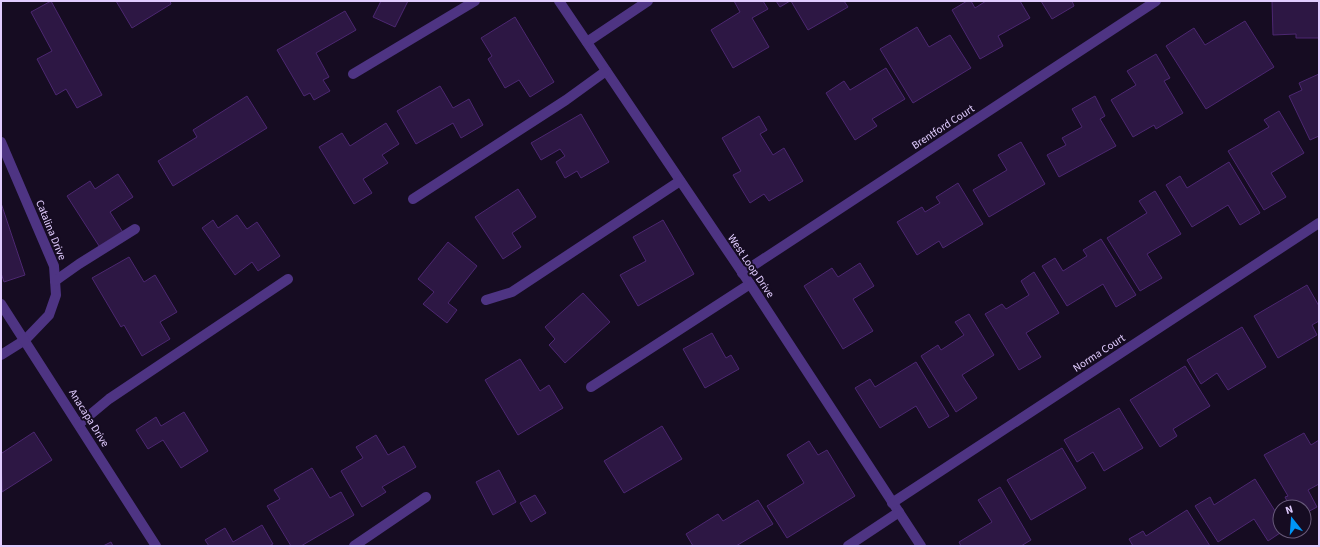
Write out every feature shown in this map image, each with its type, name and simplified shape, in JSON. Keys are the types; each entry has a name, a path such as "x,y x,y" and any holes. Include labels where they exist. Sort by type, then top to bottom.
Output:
{"street":[{"path":"353,74 475,1"},
{"name":"West Loop Drive","path":"559,1 750,284 921,546"},
{"path":"587,42 648,1"},
{"name":"Brentford Court","path":"742,273 1156,1"},
{"path":"413,199 566,100 606,71"},
{"name":"Catalina Drive","path":"1,142 54,266 56,296 49,315 25,340 1,355"},
{"path":"486,300 512,292 680,181"},
{"name":"Norma Court","path":"892,503 1319,223"},
{"path":"54,281 135,229"},
{"path":"79,424 109,398 288,279"},
{"path":"591,387 750,284"},
{"name":"Anacapa Drive","path":"1,304 156,546"},
{"path":"354,546 426,497"},
{"path":"848,546 898,512"}],"building":[{"path":"51,1 102,95 77,108 66,89 56,95 37,59 52,51 31,12"},
{"path":"116,1 170,1 171,4 132,28"},
{"path":"381,1 408,1 395,27 373,17"},
{"path":"734,1 763,1 768,9 752,18 769,47 733,68 711,30 740,12"},
{"path":"776,1 790,1 780,7"},
{"path":"791,1 844,1 848,7 808,30"},
{"path":"967,1 971,1 975,8 986,1 1020,1 1030,18 998,36 1003,46 980,59 952,10"},
{"path":"1041,1 1072,1 1074,6 1052,19"},
{"path":"1272,1 1319,1 1319,38 1296,38 1296,34 1273,35"},
{"path":"345,11 356,30 316,53 329,77 323,80 330,91 314,100 310,93 304,96 277,50"},
{"path":"515,17 554,82 530,97 519,80 505,88 488,59 492,56 481,38"},
{"path":"1245,21 1274,67 1206,109 1166,46 1194,28 1205,45"},
{"path":"917,27 929,47 950,35 971,68 913,103 880,49"},
{"path":"1156,54 1170,78 1164,81 1183,113 1156,129 1154,125 1133,137 1111,100 1136,85 1127,71"},
{"path":"886,68 905,99 872,119 877,126 855,140 826,93 844,81 850,90"},
{"path":"1319,74 1319,136 1310,140 1289,96 1302,90 1299,83"},
{"path":"440,86 453,108 469,99 483,125 461,138 453,123 416,144 397,111"},
{"path":"247,96 267,128 173,186 158,161 197,137 193,130"},
{"path":"1095,96 1105,116 1100,119 1116,146 1059,177 1047,155 1066,145 1062,138 1082,127 1072,109"},
{"path":"1279,111 1304,153 1271,173 1286,197 1264,210 1228,151 1269,127 1264,120"},
{"path":"581,114 609,162 581,178 577,171 565,178 556,162 565,156 560,149 541,160 531,143"},
{"path":"759,116 767,130 760,134 773,155 784,148 803,181 769,201 764,194 750,203 733,175 741,171 722,138"},
{"path":"386,123 399,144 382,155 388,163 363,179 372,193 354,204 319,147 342,133 350,146"},
{"path":"1021,142 1045,184 989,217 973,190 1007,170 998,155"},
{"path":"1229,162 1260,213 1240,225 1228,205 1192,227 1166,185 1180,176 1187,188"},
{"path":"118,174 133,197 110,212 124,234 101,249 67,196 90,181 95,189"},
{"path":"958,183 983,224 943,248 939,241 917,255 897,222 922,207 925,212 940,203 936,197"},
{"path":"518,189 536,217 512,233 521,247 503,259 475,217"},
{"path":"1155,191 1181,234 1147,254 1162,278 1140,291 1107,238 1147,213 1139,201"},
{"path":"1,203 25,275 4,282 1,273"},
{"path":"237,215 247,229 257,222 280,256 258,271 252,262 235,275 202,228 213,220 218,228"},
{"path":"663,220 694,274 638,306 620,275 646,261 633,237"},
{"path":"1101,239 1136,295 1116,307 1103,284 1067,306 1042,266 1055,258 1063,271 1087,256 1083,250"},
{"path":"448,242 477,266 448,303 457,310 447,323 423,304 434,292 418,279"},
{"path":"129,257 144,282 155,275 177,312 160,322 170,339 142,356 124,325 121,327 92,278"},
{"path":"860,263 874,286 853,299 873,331 843,349 804,286 832,268 838,277"},
{"path":"1034,272 1059,313 1026,333 1041,357 1019,370 985,314 1002,304 1006,309 1029,295 1021,281"},
{"path":"1307,285 1319,306 1319,321 1312,325 1317,335 1278,358 1254,316"},
{"path":"583,293 610,322 565,363 549,345 555,339 545,327"},
{"path":"969,314 994,355 962,375 977,398 956,412 921,356 938,345 941,350 964,335 955,322"},
{"path":"1242,327 1266,367 1228,390 1217,373 1201,384 1187,360"},
{"path":"712,333 726,358 731,355 739,369 705,388 683,349"},
{"path":"520,359 540,391 549,385 563,408 518,435 485,380"},
{"path":"916,362 949,416 929,428 916,406 880,428 855,388 870,379 875,387"},
{"path":"1185,366 1210,406 1173,429 1177,436 1160,447 1130,400"},
{"path":"1119,408 1143,448 1104,471 1093,452 1077,462 1064,440"},
{"path":"184,412 208,451 181,468 163,440 148,449 136,430 156,417 161,426"},
{"path":"662,426 682,459 624,493 604,461"},
{"path":"34,432 52,460 2,492 1,451 2,453"},
{"path":"1304,433 1311,445 1319,440 1319,484 1308,490 1317,507 1312,510 1312,499 1286,499 1285,497 1288,496 1264,455"},
{"path":"376,435 388,455 404,446 416,467 382,487 386,492 362,507 341,471 363,458 356,447"},
{"path":"809,441 818,455 827,450 855,496 787,538 767,506 804,483 787,455"},
{"path":"1062,448 1086,488 1031,520 1007,480"},
{"path":"312,468 330,498 341,492 354,515 301,546 291,546 267,506 280,499 274,490"},
{"path":"499,470 516,502 493,515 476,482"},
{"path":"1255,479 1272,506 1272,538 1268,541 1254,519 1218,542 1195,506 1210,497 1214,505"},
{"path":"1000,487 1031,540 1021,546 961,546 959,542 992,522 978,500"},
{"path":"535,495 546,513 531,522 520,503"},
{"path":"758,500 773,524 736,546 693,546 686,534 718,514 723,521"},
{"path":"1187,510 1210,546 1133,546 1129,539 1143,531 1146,536"},
{"path":"262,525 273,544 269,546 209,546 205,540 225,528 233,542"},
{"path":"111,542 113,546 103,546"}]}
